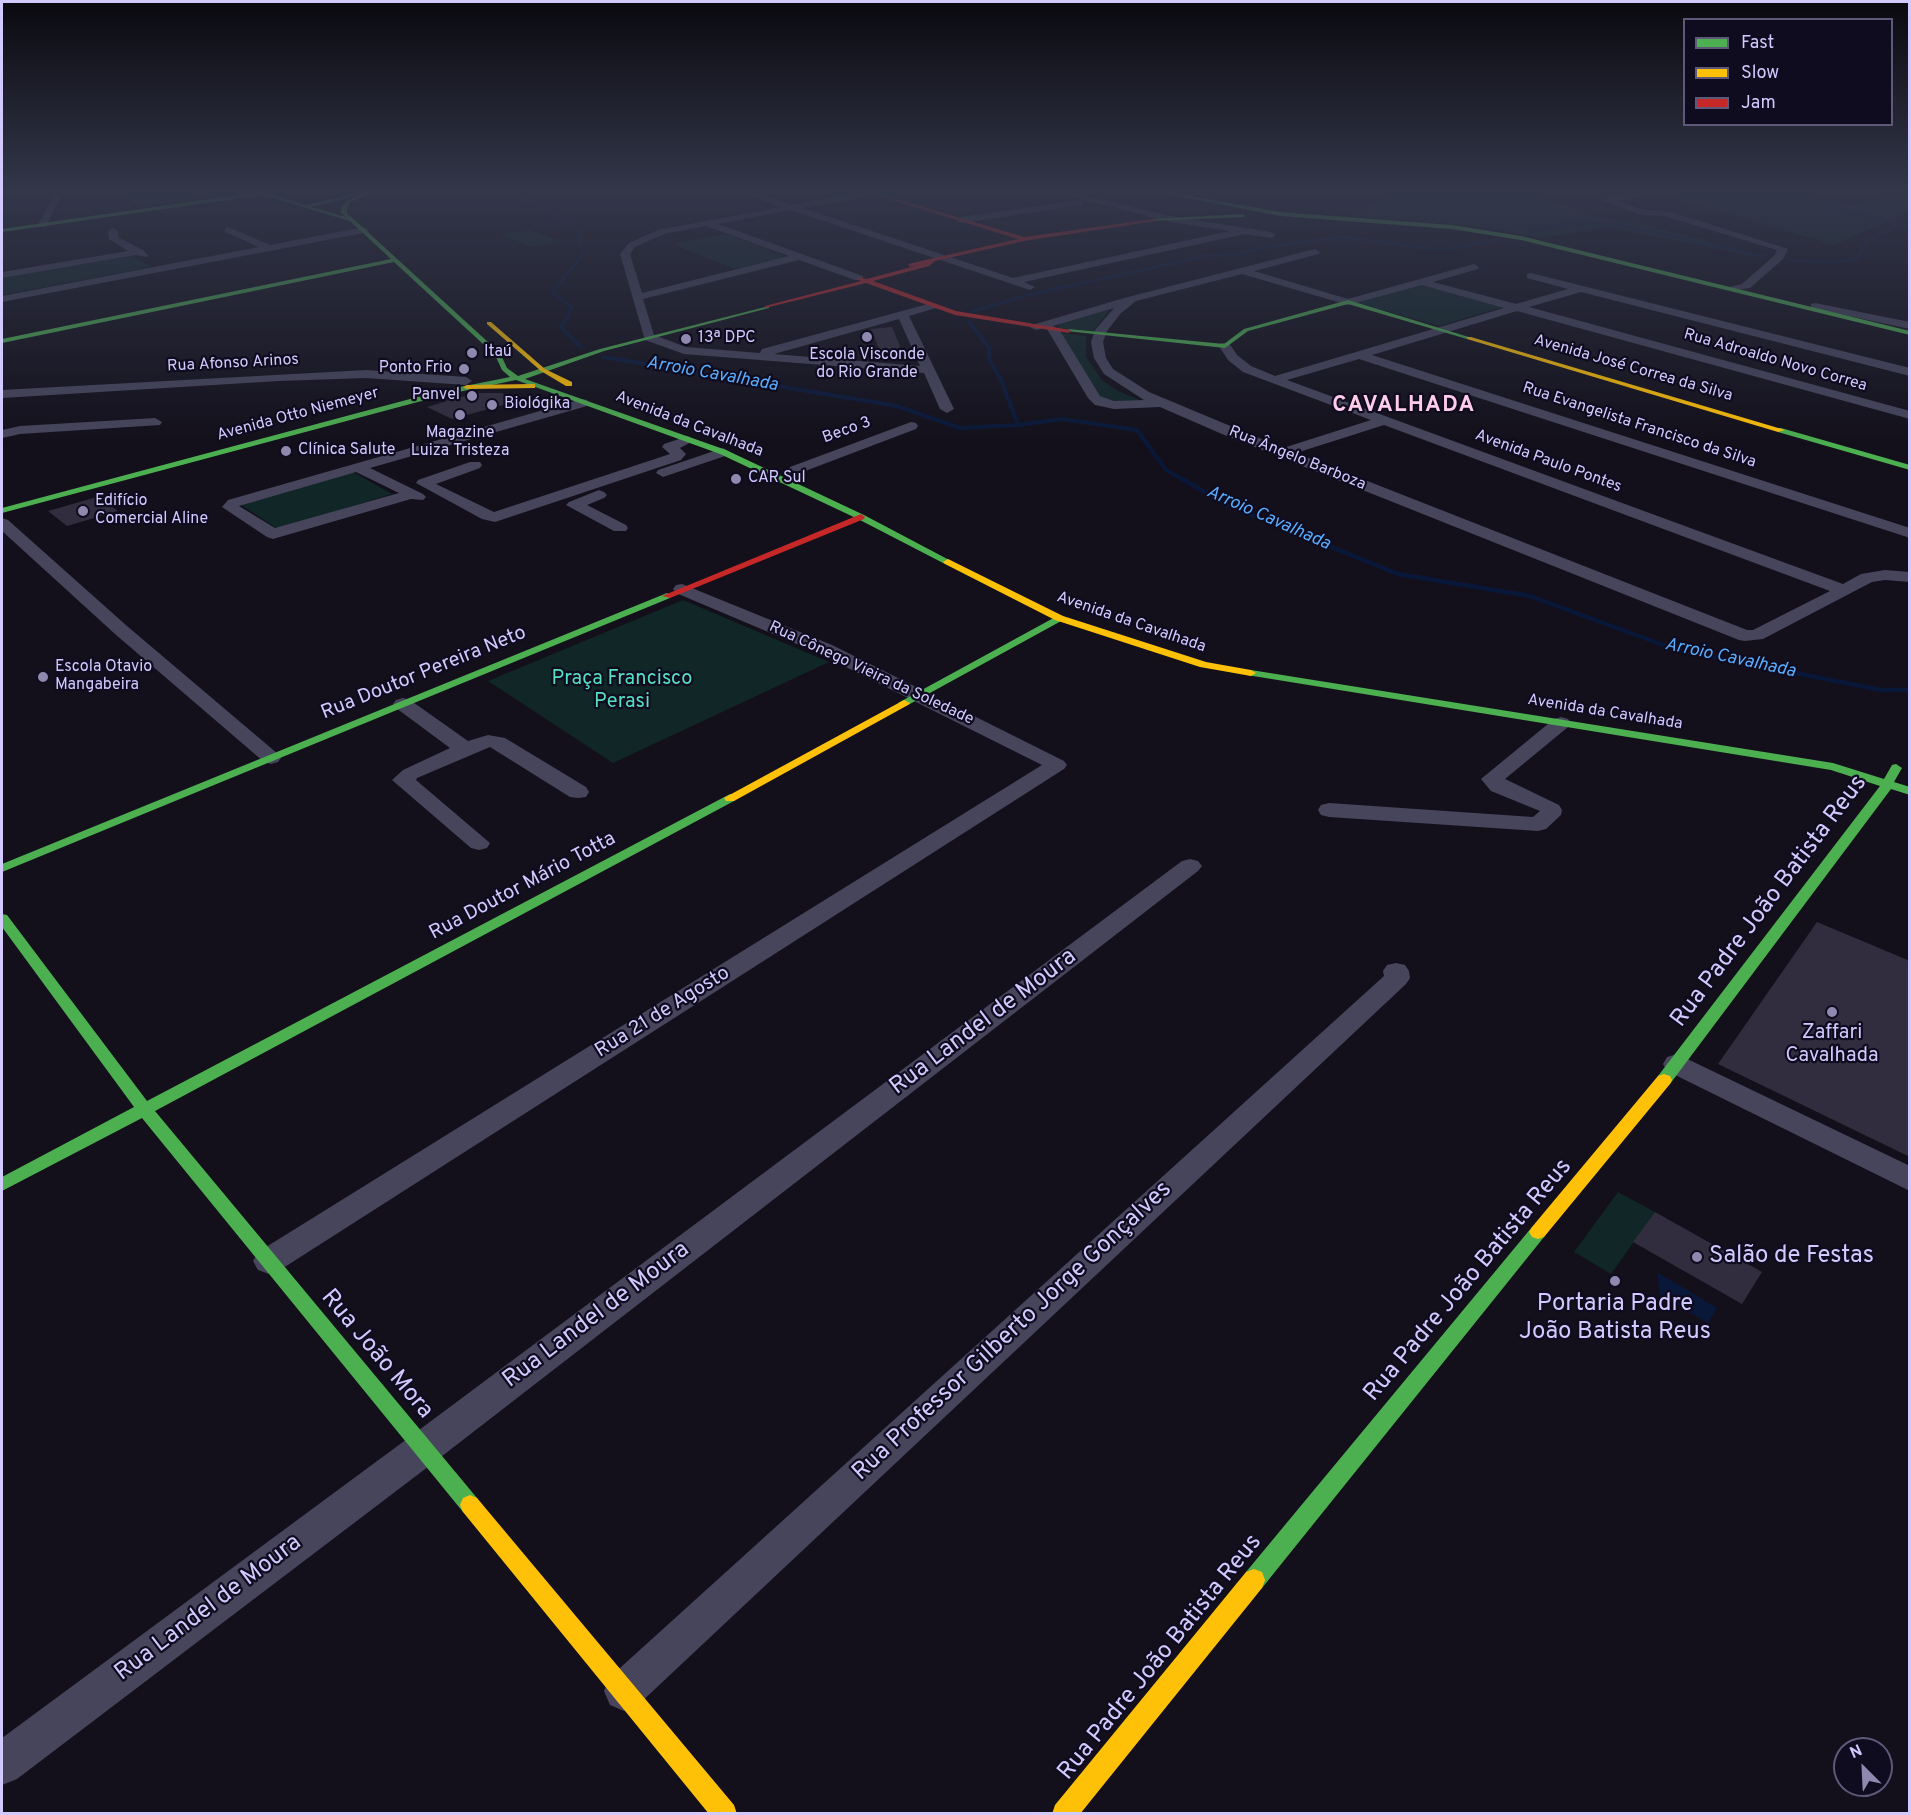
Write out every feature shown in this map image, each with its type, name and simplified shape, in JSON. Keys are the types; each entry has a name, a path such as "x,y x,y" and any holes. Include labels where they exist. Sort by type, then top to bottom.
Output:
{"main road":[{"path":"2,341 316,277"},
{"name":"Avenida da Cavalhada","path":"416,277 498,354 504,369 516,378 532,386 723,452 861,517 1059,618 1204,665 1833,767 1910,791"},
{"name":"Avenida Otto Niemeyer","path":"2,509 466,384 504,369 538,366 877,277"},
{"path":"1661,277 1734,296 1757,296 1910,333"},
{"path":"863,280 955,313 1100,335 1225,346 1246,330 1348,302"},
{"name":"Avenida José Correa da Silva","path":"1348,302 1910,468"},
{"name":"Avenida da Cavalhada","path":"477,313 538,366 579,389 741,446 816,480"},
{"name":"Avenida Otto Niemeyer","path":"466,384 516,378 538,366"},
{"path":"466,384 532,386"},
{"path":"837,490 890,516"},
{"name":"Rua Doutor Pereira Neto","path":"2,867 861,517"},
{"path":"1059,618 1078,616 1100,620 1166,638"},
{"name":"Rua Doutor Mário Totta","path":"2,1185 620,858 1059,618"},
{"name":"Rua Padre João Batista Reus","path":"1064,1814 1409,1388 1677,1064 1887,783 1890,767 1910,773"},
{"name":"Rua João Mora","path":"2,918 144,1109 725,1814"}],"street":[{"path":"2,298 115,277"},
{"path":"632,277 649,337 684,350 928,370"},
{"path":"638,297 720,277"},
{"path":"854,277 863,280"},
{"path":"997,277 1030,287"},
{"path":"1012,281 1032,277"},
{"path":"1036,327 1220,277"},
{"path":"1262,277 1348,302 1441,277"},
{"path":"1534,277 1910,372"},
{"path":"1734,296 1757,277"},
{"name":"Rua Adroaldo Novo Correa","path":"1423,282 1910,415"},
{"path":"1274,380 1582,288"},
{"path":"1100,335 1116,312 1132,299"},
{"path":"1786,303 1809,305 1910,326"},
{"path":"749,357 932,306"},
{"path":"1692,316 1714,309"},
{"path":"902,314 946,409"},
{"path":"1053,329 1095,398 1100,402 1114,405 1163,403"},
{"name":"Rua Ângelo Barboza","path":"1100,335 1097,342 1100,358 1108,370 1121,381 1163,403 1283,453 1749,636 1757,635 1844,590"},
{"name":"Avenida Paulo Pontes","path":"1225,346 1232,357 1247,369 1274,380 1844,590"},
{"name":"Rua Evangelista Francisco da Silva","path":"1357,354 1910,533"},
{"name":"Rua Afonso Arinos","path":"2,394 334,375 366,375 466,384"},
{"path":"413,494 273,534 231,508 231,505 582,403"},
{"path":"1283,453 1383,421"},
{"path":"2,434 20,430 155,422"},
{"name":"Beco 3","path":"784,465 911,426"},
{"path":"475,465 423,483 488,516 495,517 676,457 679,454 669,447 688,440"},
{"path":"620,528 576,507 575,504 723,452"},
{"path":"358,468 435,506"},
{"path":"452,483 510,513"},
{"path":"2,523 271,758"},
{"path":"4,551 26,545"},
{"path":"1844,590 1875,576 1910,577"},
{"name":"Rua Cônego Vieira da Soledade","path":"682,589 825,649 1057,765"},
{"path":"403,704 465,749"},
{"path":"1329,810 1538,824 1550,815 1551,810 1548,807 1498,786 1492,779 1561,723"},
{"path":"479,843 403,780 410,774 488,741 498,742 578,792"},
{"name":"Rua 21 de Agosto","path":"269,1261 1057,765"},
{"name":"Rua Landel de Moura","path":"2,1764 1190,866"},
{"name":"Rua Professor Gilberto Jorge Gonçalves","path":"624,1691 1396,978 1396,971"},
{"path":"1677,1064 1910,1180"}],"green space":[{"path":"2,277 4,277 100,277 2,295"},
{"path":"1421,283 1506,306 1439,326 1354,302"},
{"path":"1111,308 1093,331 1059,328 1058,324"},
{"path":"1060,333 1086,336 1086,357 1102,380 1118,391 1144,402 1119,404 1101,398"},
{"path":"353,472 392,494 278,529 241,505"},
{"name":"Praça Francisco Perasi","path":"683,600 829,662 613,763 488,681"},
{"path":"1618,1192 1655,1212 1611,1274 1574,1252"}],"water":[{"path":"1657,1272 1717,1308 1708,1323 1660,1295"}],"building":[{"name":"Escola Visconde do Rio Grande","path":"892,327 904,356 882,356 871,329"},
{"path":"479,393 501,393 522,400 452,419 427,407 446,400"},
{"name":"Edifício Comercial Aline","path":"97,497 118,511 67,526 48,511"},
{"name":"Zaffari Cavalhada","path":"1817,922 1910,961 1910,1157 1718,1064"},
{"name":"Salão de Festas","path":"1655,1212 1762,1272 1742,1304 1633,1242"}],"waterway":[{"name":"Arroio Cavalhada","path":"565,277 552,292 572,308 566,318"},
{"path":"971,312 1028,295 1112,277"},
{"name":"Arroio Cavalhada","path":"567,317 561,328 581,347"},
{"path":"969,322 989,348 989,359 1001,380 1018,425"},
{"name":"Arroio Cavalhada","path":"603,357 897,406 960,428 1018,425"},
{"name":"Arroio Cavalhada","path":"1018,425 1062,419 1137,430 1166,470 1187,482"},
{"name":"Arroio Cavalhada","path":"1184,480 1227,505 1398,574 1530,596 1674,649 1881,690 1910,690"}],"traffic: fast":[{"path":"2,341 316,277"},
{"path":"414,277 498,354 504,369 516,378 723,452 861,517 948,562"},
{"path":"1679,277 1910,333"},
{"path":"1069,331 1225,346 1246,330 1348,302 1469,338"},
{"path":"2,511 443,393 527,376 602,350 767,307"},
{"path":"1781,430 1910,468"},
{"path":"2,868 667,596"},
{"path":"904,703 1059,618"},
{"path":"1251,673 1833,767 1910,791"},
{"path":"1664,1080 1882,794 1896,768"},
{"path":"2,1185 730,798"},
{"path":"2,918 144,1109 470,1505"},
{"path":"1254,1580 1538,1232"}],"traffic: slow":[{"path":"489,323 543,370 569,384"},
{"path":"1469,338 1781,430"},
{"path":"467,387 532,386"},
{"path":"948,562 1059,618 1204,665 1251,673"},
{"path":"730,798 904,703"},
{"path":"1538,1232 1664,1080"},
{"path":"470,1505 725,1814"},
{"path":"1064,1814 1254,1580"}],"traffic: jam":[{"path":"767,307 882,277"},
{"path":"859,278 955,313 1069,331"},
{"path":"667,596 861,517"}],"place":[{"name":"Escola Visconde do Rio Grande","path":"867,337"},
{"name":"13ª DPC","path":"686,339"},
{"name":"Itaú","path":"472,353"},
{"name":"Ponto Frio","path":"464,369"},
{"name":"Panvel","path":"472,396"},
{"name":"Biológika","path":"492,405"},
{"name":"Magazine Luiza Tristeza","path":"460,415"},
{"name":"Clínica Salute","path":"286,451"},
{"name":"CAR Sul","path":"736,479"},
{"name":"Edifício Comercial Aline","path":"83,511"},
{"name":"Escola Otavio Mangabeira","path":"43,677"},
{"name":"Zaffari Cavalhada","path":"1832,1012"},
{"name":"Salão de Festas","path":"1697,1257"},
{"name":"Portaria Padre João Batista Reus","path":"1615,1281"}],"district":[{"name":"CAVALHADA","path":"1404,407"}]}
